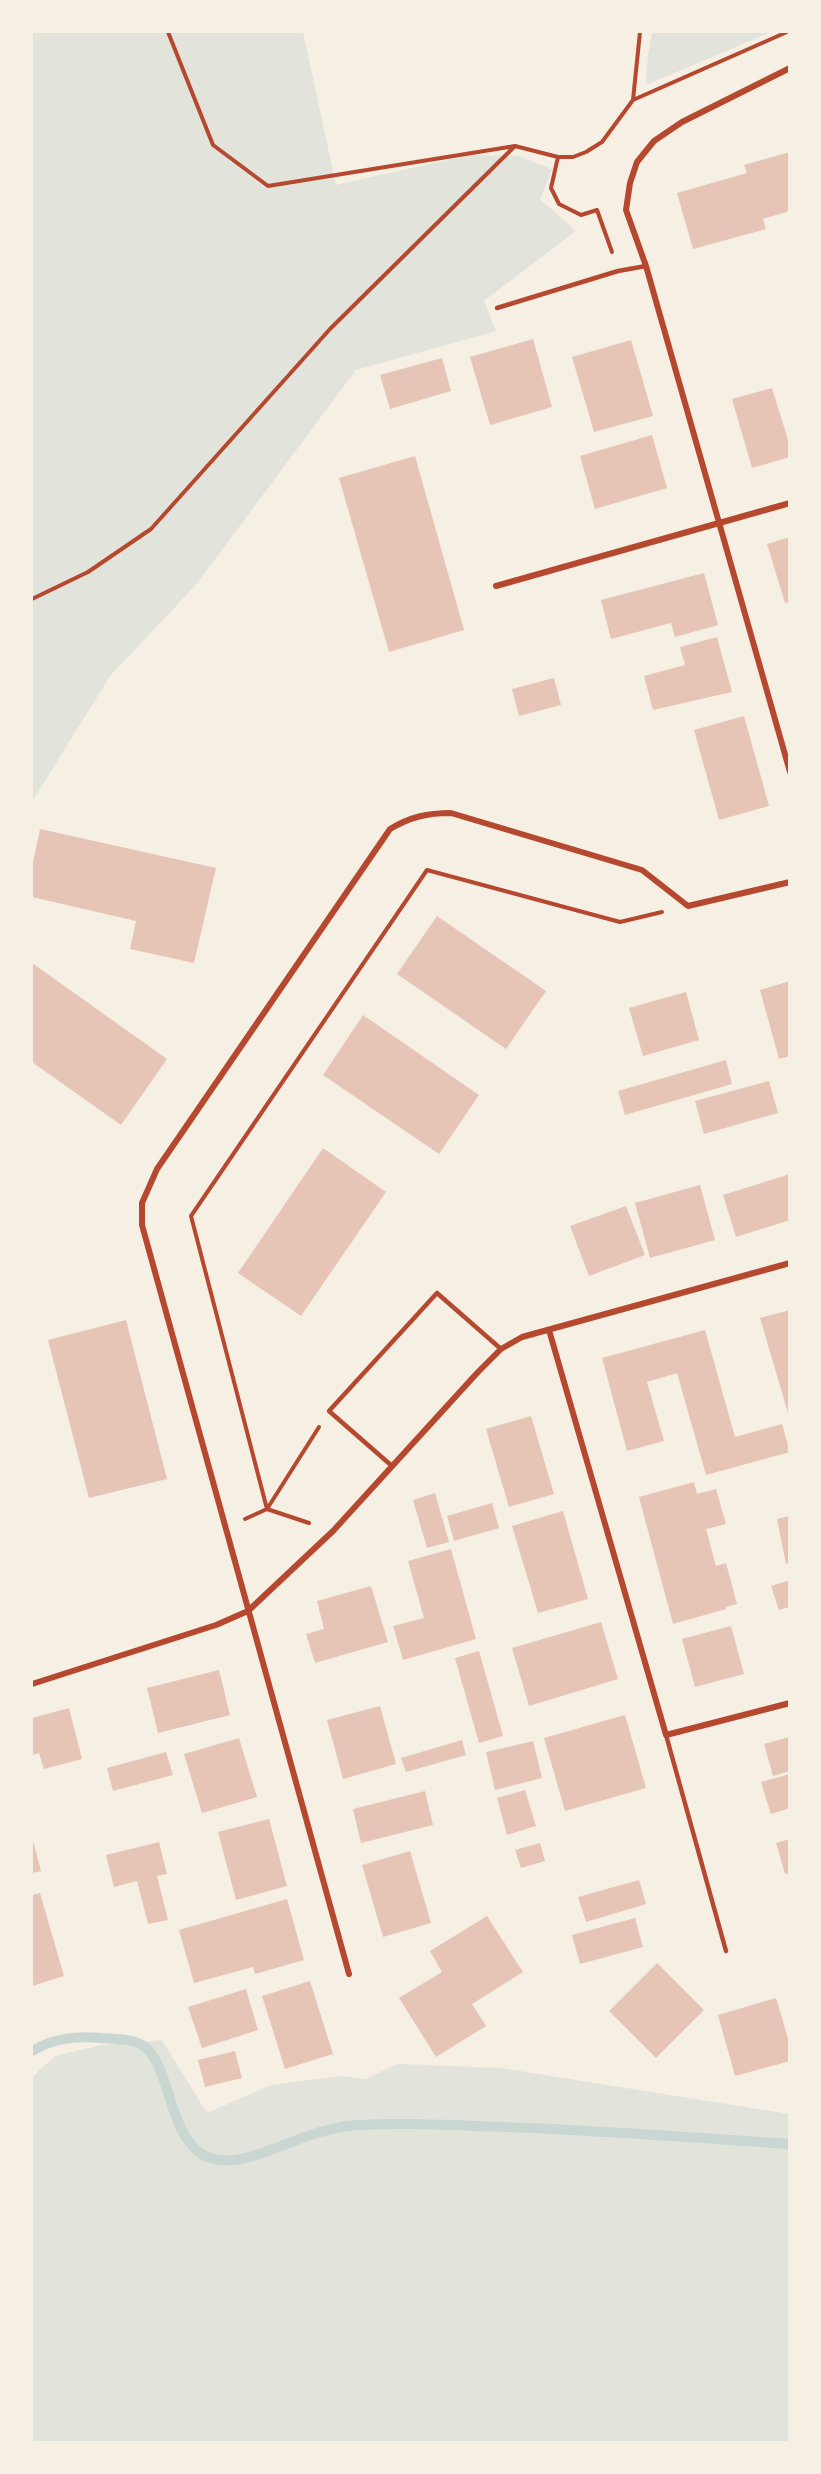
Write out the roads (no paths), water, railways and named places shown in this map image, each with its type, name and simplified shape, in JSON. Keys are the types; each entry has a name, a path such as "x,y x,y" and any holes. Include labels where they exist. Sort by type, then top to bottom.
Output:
{"street":[{"path":"789,68 682,122 654,141 637,162 630,183 626,210 646,266 789,772"},
{"path":"496,586 789,503"},
{"path":"349,1974 142,1225 142,1203 157,1169 390,829 405,820 428,813 451,813 642,870 688,906 789,882"},
{"path":"32,1684 216,1625 248,1611 333,1531 501,1349 522,1337 789,1263"},
{"path":"549,1330 666,1735 789,1703"}],"lane":[{"path":"497,308 618,271 646,266"},
{"path":"392,1467 329,1412 437,1293 501,1349"},
{"path":"666,1735 726,1951"}],"waterway":[{"path":"32,2051 48,2043 74,2038 118,2039 140,2044 154,2058 180,2127 190,2143 202,2154 219,2160 237,2160 255,2156 332,2129 380,2124 531,2128 790,2144"}]}
